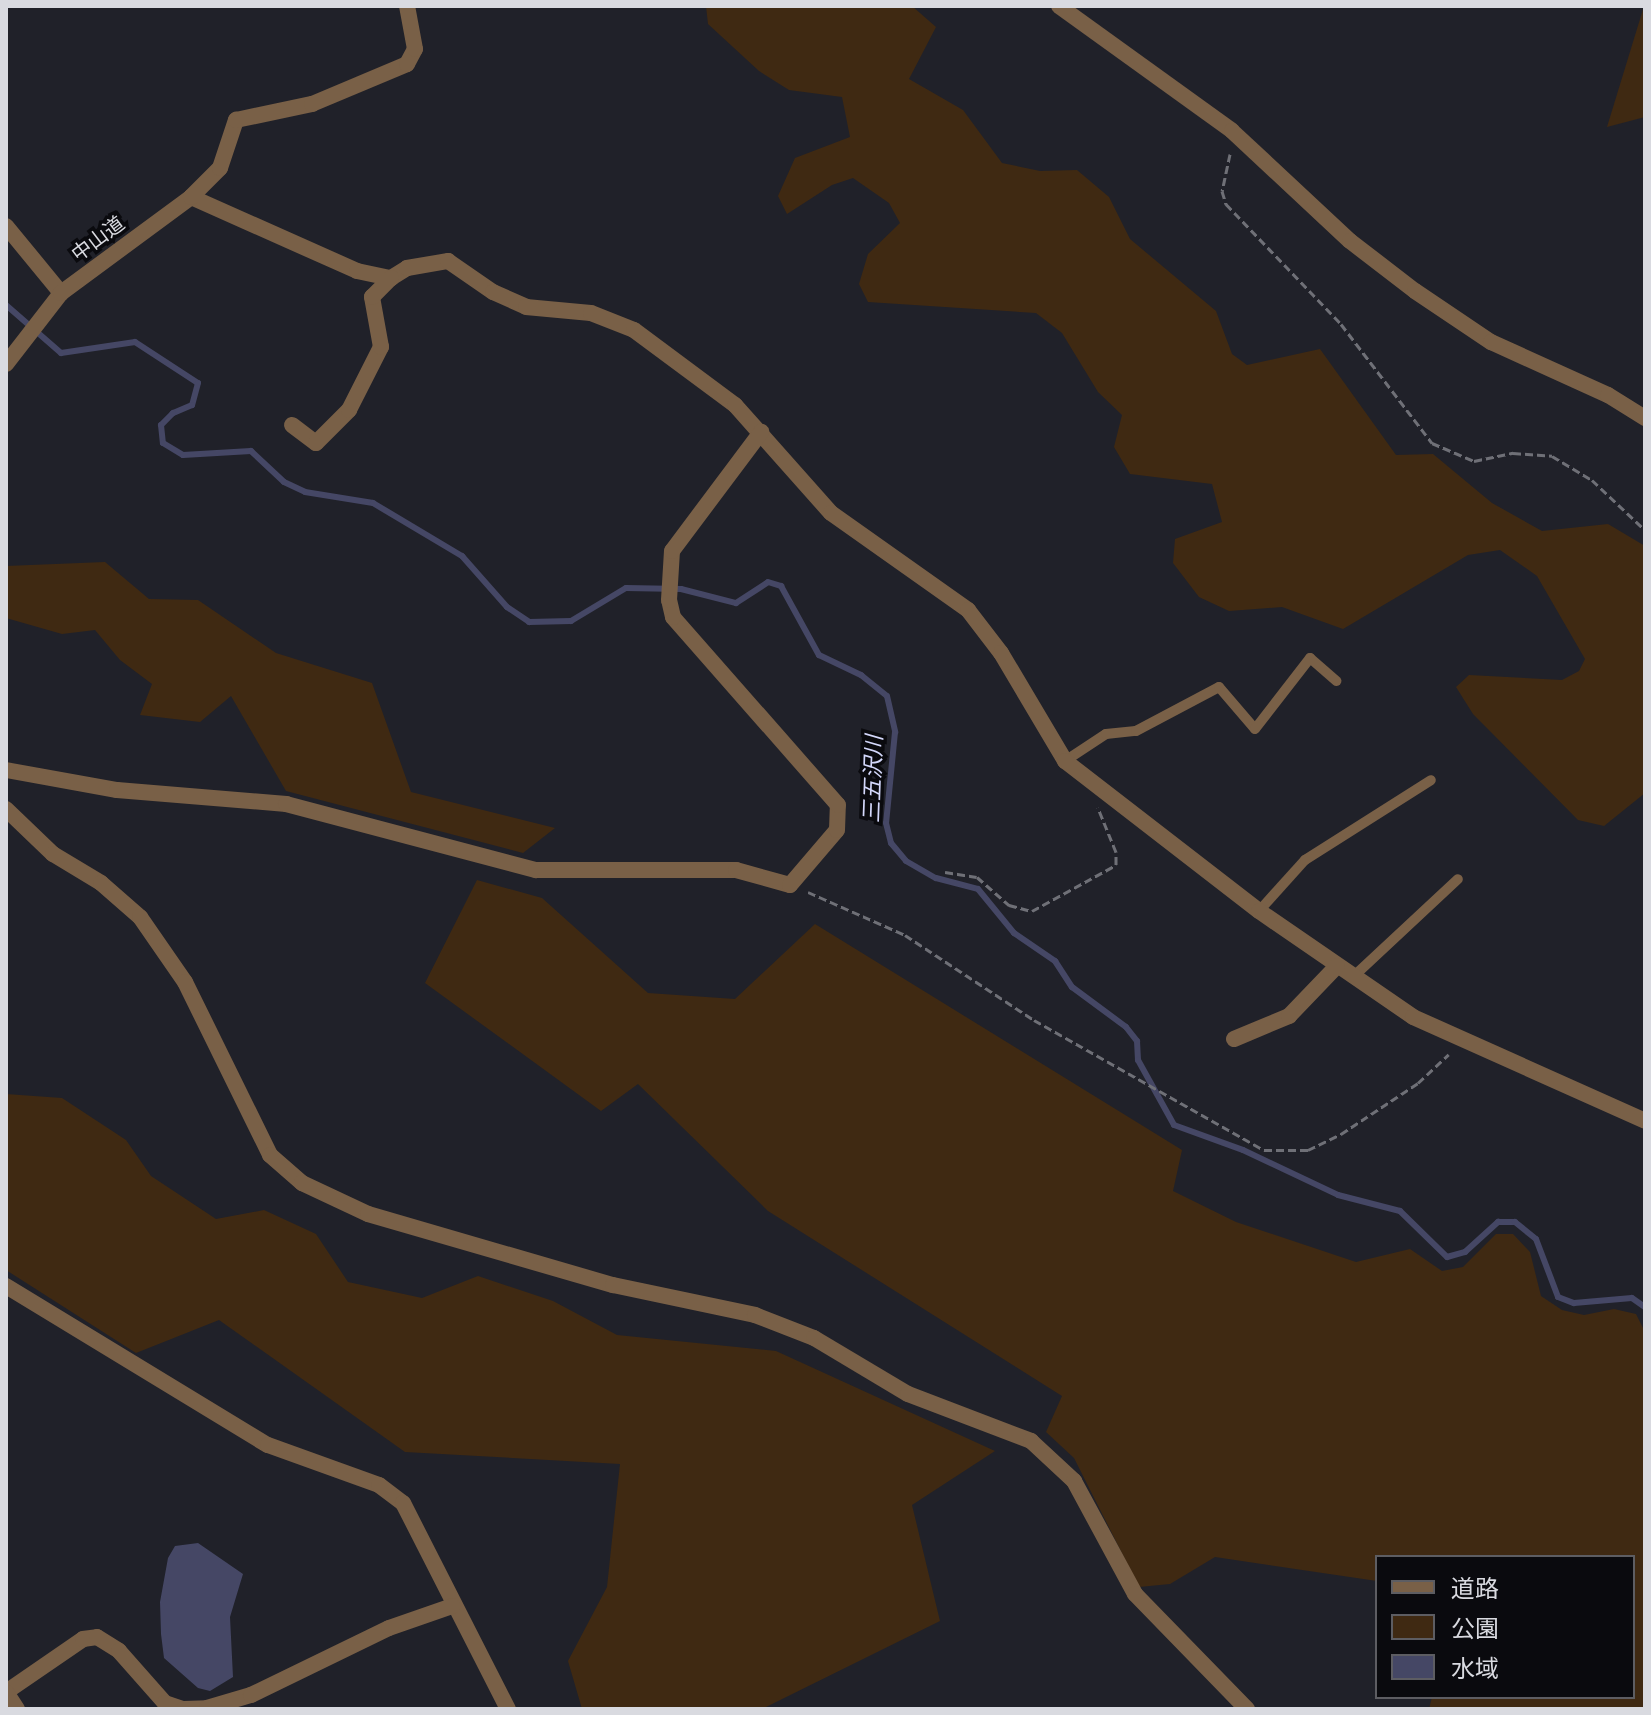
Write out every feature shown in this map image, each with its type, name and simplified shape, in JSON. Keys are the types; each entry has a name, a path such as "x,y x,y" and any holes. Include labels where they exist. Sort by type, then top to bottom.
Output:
{"street":[{"name":"中山道","path":"6,364 61,293 191,197 224,163 236,120 312,104 407,64 415,49 407,6"},
{"path":"1059,6 1237,136 1350,241 1415,291 1491,342 1608,395 1645,418"},
{"path":"191,197 357,271 391,278"},
{"path":"6,226 61,293"},
{"path":"292,425 316,443 349,410 381,347 372,297 391,278 407,268 448,261 493,292 526,307 611,318 685,363 761,432 831,513 968,610 1001,653 1065,761 1259,911 1413,1017 1645,1121"},
{"path":"6,770 117,790 286,804 536,870 736,870 790,885 837,830 838,805 673,617 667,574 679,540 761,432"},
{"path":"6,809 53,854 101,883 140,917 185,982 270,1155 302,1183 383,1219 613,1285 755,1315 814,1338 908,1394 1031,1441 1074,1481 1135,1594 1247,1709"},
{"path":"1234,1039 1289,1016 1337,966"},
{"path":"6,1286 268,1445 379,1485 403,1503 419,1526 452,1606 508,1709"},
{"path":"17,1709 6,1692 83,1639 97,1637 119,1651 165,1703 183,1709 207,1708 251,1695 389,1628 452,1606"}],"lane":[{"path":"1065,761 1106,734 1136,731 1219,687 1255,729 1310,658 1336,681"},
{"path":"1259,911 1305,860 1431,780"},
{"path":"1354,976 1458,879"}],"path":[{"path":"1237,136 1222,191 1226,204 1341,324 1432,443 1474,461 1513,453 1552,456 1592,480 1645,530"},
{"path":"945,872 977,877 1009,905 1032,911 1116,865 1093,782"},
{"path":"790,885 905,935 1034,1020 1264,1150 1308,1150 1341,1134 1418,1083 1464,1040"}],"green space":[{"path":"706,6 912,6 936,27 909,79 963,110 1002,163 1040,171 1077,170 1109,197 1130,239 1216,311 1232,354 1247,365 1320,349 1396,455 1433,454 1492,503 1542,531 1608,524 1645,546 1645,793 1604,826 1578,820 1473,714 1456,687 1469,675 1562,680 1579,671 1585,659 1537,576 1500,550 1468,555 1343,629 1282,607 1229,611 1199,597 1173,563 1175,539 1222,522 1212,484 1130,474 1114,447 1122,415 1098,392 1062,333 1036,313 868,302 859,284 868,254 900,223 889,203 853,178 832,185 787,214 778,196 795,158 850,137 842,97 789,90 759,71 708,24"},
{"path":"1644,6 1645,117 1607,127"},
{"path":"105,562 149,599 198,600 276,653 372,683 411,792 555,828 523,853 286,791 231,696 200,722 140,715 152,684 120,660 95,630 62,634 6,618 6,566"},
{"path":"477,880 542,898 648,993 735,999 815,924 1182,1150 1173,1191 1236,1222 1356,1262 1410,1249 1442,1271 1463,1267 1496,1234 1513,1234 1530,1252 1541,1296 1562,1310 1584,1315 1614,1309 1636,1314 1645,1332 1645,1709 1429,1709 1432,1699 1635,1699 1635,1555 1375,1555 1375,1581 1215,1557 1170,1584 1139,1587 1074,1458 1046,1432 1062,1396 768,1211 638,1084 601,1111 425,983"},
{"path":"6,1094 62,1098 126,1140 151,1176 216,1219 264,1210 316,1234 348,1282 422,1298 478,1276 553,1301 617,1335 776,1351 995,1451 912,1505 940,1621 762,1709 582,1709 568,1661 607,1587 620,1464 405,1452 219,1320 136,1353 6,1270"}],"water":[{"path":"198,1543 243,1574 230,1617 233,1677 210,1691 198,1688 164,1658 161,1634 160,1602 168,1558 175,1546"}],"waterway":[{"name":"三五沢川","path":"6,305 61,353 135,342 198,383 192,405 173,413 161,425 163,443 183,455 251,451 284,482 305,492 373,503 462,556 507,607 529,622 571,621 626,588 681,589 736,603 768,582 781,586 819,655 861,675 887,696 895,732 886,823 891,843 906,861 936,878 978,889 1014,933 1055,961 1072,987 1126,1027 1137,1041 1138,1060 1174,1125 1243,1150 1338,1195 1400,1211 1447,1257 1465,1252 1498,1222 1515,1222 1536,1239 1558,1297 1574,1303 1632,1298 1645,1307"}]}
